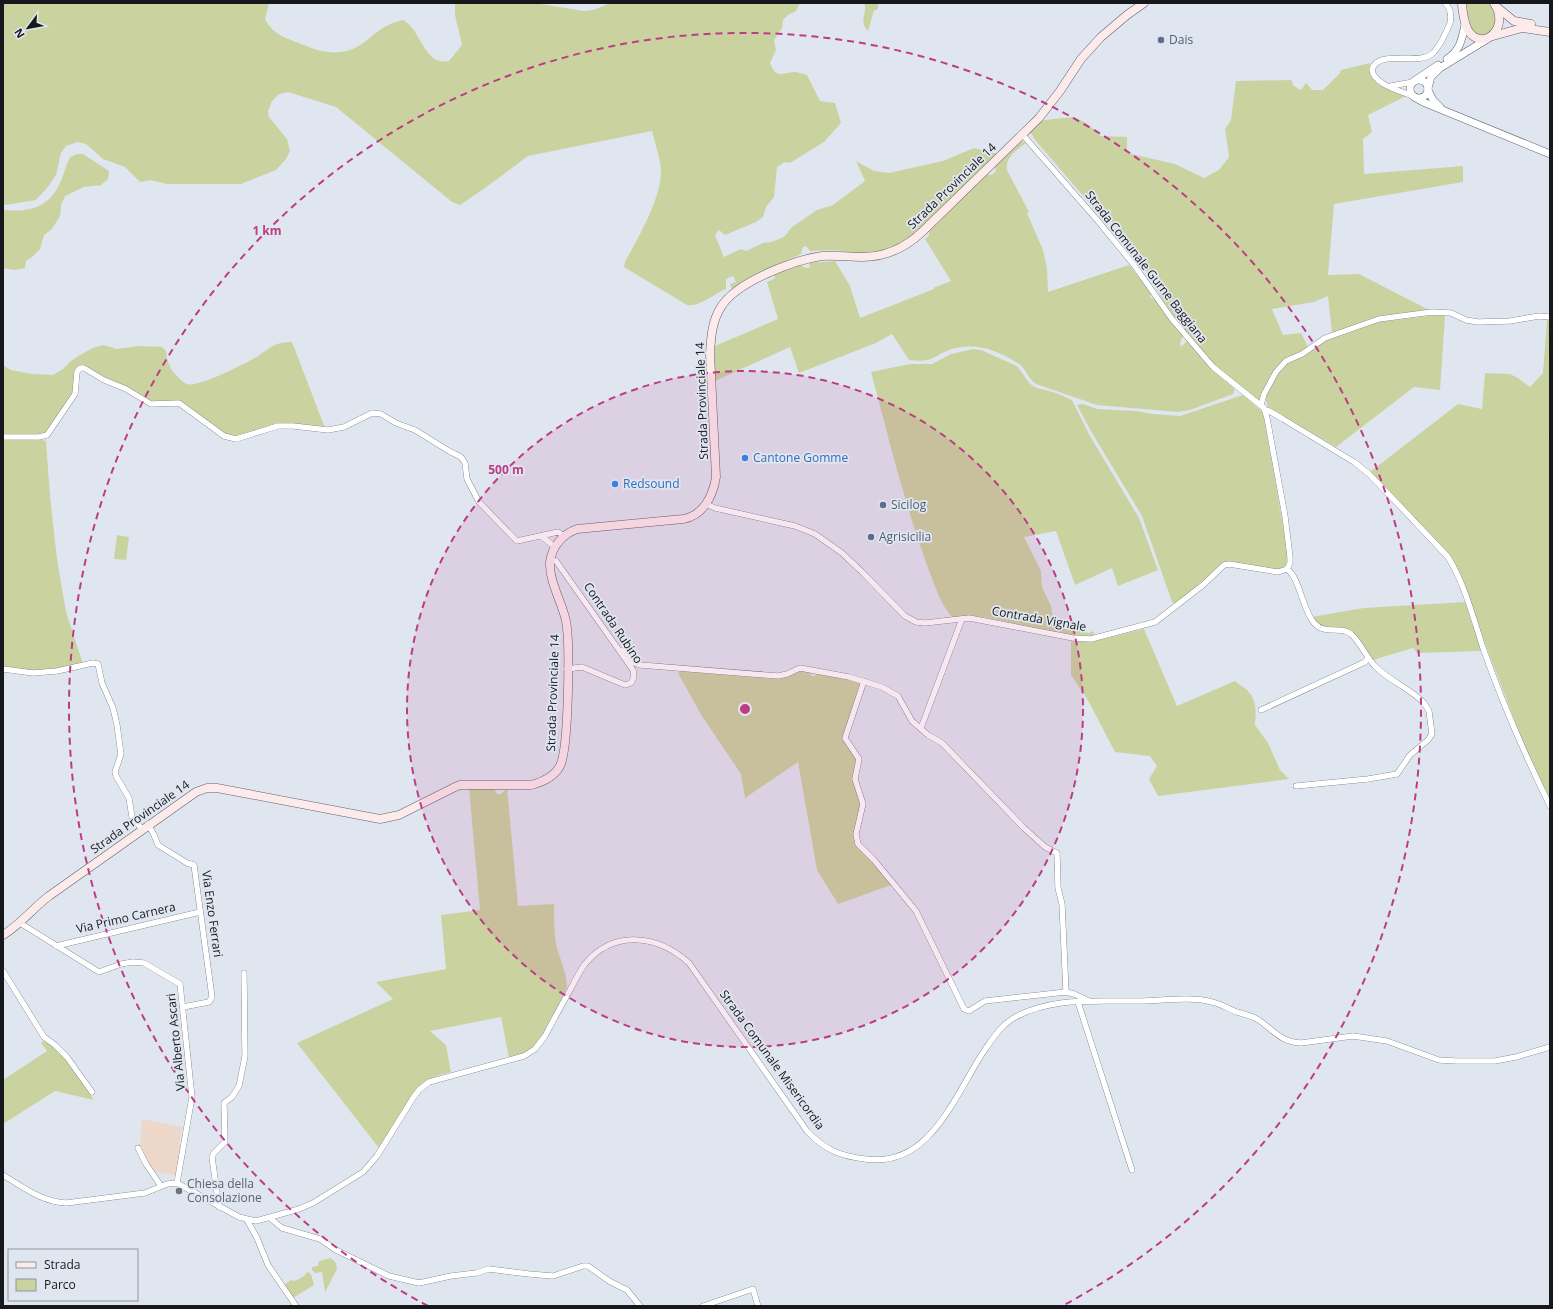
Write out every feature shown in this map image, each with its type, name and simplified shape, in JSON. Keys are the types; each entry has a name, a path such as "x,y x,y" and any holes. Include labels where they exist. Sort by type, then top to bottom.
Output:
{"main road":[{"name":"Strada Provinciale 14","path":"3,935 49,896 196,792 207,788 217,788 380,819 399,815 455,786 520,785 540,783 551,776 556,771 563,759 566,728 568,641 566,620 550,571 552,555 555,547 564,536 577,529 689,518 699,513 706,504 713,491 716,476 710,354 711,337 714,320 722,305 733,294 752,281 790,264 815,257 871,257 888,254 904,246 922,232 1022,134 1054,100 1090,48 1113,26 1144,3"},
{"path":"1462,4 1465,25 1468,33 1472,37 1478,39 1491,37 1522,28 1550,32"},
{"path":"1491,37 1499,27 1500,19 1496,6"},
{"path":"1496,6 1514,21 1550,26"}],"street":[{"path":"1445,3 1450,11 1450,20 1444,36 1433,53 1425,58 1412,60 1383,60 1376,62 1372,72 1376,79 1380,82 1421,98 1427,93 1431,76 1440,68 1491,37"},
{"path":"1465,25 1462,40 1456,52 1451,57 1413,82 1410,88 1414,96 1423,102 1550,154"},
{"path":"1391,86 1420,80 1423,81 1433,100 1443,110"},
{"name":"Strada Comunale Gurne Baggiana","path":"1022,134 1134,264 1172,319 1213,367 1261,405"},
{"path":"1296,786 1368,779 1398,774 1410,755 1431,737 1432,729 1429,711 1421,700 1378,669 1351,634 1340,630 1324,630 1315,624 1306,610 1293,574 1287,569 1290,563 1290,557 1285,516 1265,410 1261,405 1264,394 1276,372 1286,361 1302,354 1325,338 1379,319 1432,312 1451,313 1466,320 1478,322 1510,321 1539,316 1550,317"},
{"path":"3,437 39,437 47,435 75,394 77,372 80,368 84,368 152,404 179,403 224,436 236,439 278,426 309,427 328,430 344,426 361,418 377,413 396,424 415,430 448,451 461,457 465,463 467,479 479,502 517,541 558,532 564,536"},
{"path":"1265,410 1283,418 1354,462 1369,474 1448,557 1454,566 1471,609 1483,648 1524,752 1550,806"},
{"name":"Contrada Vignale","path":"706,504 715,508 795,526 815,534 842,553 874,582 894,606 911,620 925,623 969,618 1073,638 1091,639 1155,622 1224,566 1229,564 1278,572 1282,572 1287,569"},
{"path":"541,536 555,547"},
{"name":"Contrada Rubino","path":"556,561 633,670 634,677 631,683 625,685 582,667 567,669"},
{"path":"921,728 962,620"},
{"path":"620,651 626,651 634,663 640,665 778,676 800,668 864,681 882,687 898,696 912,721 928,735 942,743 1035,838 1045,847 1057,853 1058,888 1062,904 1066,992"},
{"path":"1261,710 1365,662 1368,658"},
{"path":"3,669 33,673 57,671 93,663 98,664 102,683 113,708 117,725 121,754 115,772 116,776 129,798 132,816 145,827"},
{"path":"864,681 845,738 859,759 855,779 863,804 856,834 858,844 874,860 916,911 964,1009 969,1011 986,1001 1066,992 1090,1001"},
{"name":"Via Enzo Ferrari","path":"145,827 154,834 158,845 187,863 194,865 212,997 209,1002 183,1007"},
{"name":"Via Primo Carnera","path":"56,946 200,912"},
{"name":"Via Alberto Ascari","path":"20,922 99,972 121,964 133,962 149,964 180,984 192,1097 177,1183"},
{"name":"Strada Comunale Misericordia","path":"177,1183 239,1218 247,1220 256,1221 270,1218 306,1206 368,1168 413,1098 419,1090 429,1082 515,1059 531,1053 542,1040 585,965 596,953 616,943 630,940 647,941 663,946 681,956 697,973 807,1131 816,1141 836,1153 872,1160 886,1160 900,1156 916,1147 931,1133 945,1117 982,1054 999,1030 1019,1016 1039,1008 1068,1002 1196,1000 1212,1002 1256,1019 1277,1036 1294,1043 1353,1036 1387,1041 1439,1060 1495,1061 1516,1057 1550,1047"},
{"path":"3,971 44,1037 67,1057 92,1092"},
{"path":"220,1207 212,1157 225,1142 224,1103 232,1097 239,1086 245,1056 244,972"},
{"path":"1078,1002 1132,1170"},
{"path":"138,1148 146,1164 162,1186"},
{"path":"3,1175 42,1198 56,1202 138,1194 172,1183 177,1183"},
{"path":"270,1218 282,1228 320,1239 348,1256 389,1276 419,1283 476,1273 489,1269 553,1276 583,1266 588,1266 609,1281 627,1290 640,1306"},
{"path":"247,1220 257,1238 268,1265 296,1306"},
{"path":"703,1306 753,1290 758,1306"}],"shaded area":[{"path":"142,1119 182,1127 179,1144 179,1146 181,1146 176,1174 172,1175 153,1171 140,1147"}],"green space":[{"path":"3,3 269,3 265,19 272,29 284,37 325,52 342,52 350,50 366,41 383,28 403,20 413,29 429,54 440,61 449,61 462,45 455,15 455,5 457,3 534,3 584,11 593,10 611,3 800,3 796,11 788,15 783,20 782,28 774,40 776,50 770,63 774,71 779,74 796,72 807,75 820,101 835,103 841,123 824,142 790,163 785,162 777,167 774,197 766,207 763,217 756,222 725,235 719,230 715,235 724,257 741,249 746,251 763,243 771,242 784,237 792,227 817,210 833,205 865,181 856,161 874,171 889,173 943,161 974,148 997,154 915,234 893,248 871,253 853,253 835,250 810,251 806,246 803,247 801,254 770,268 732,289 730,284 736,282 733,276 726,279 726,289 702,302 692,305 687,305 624,267 625,262 648,217 658,192 661,170 659,155 652,131 528,156 460,205 452,202 336,107 288,92 279,94 272,101 268,111 269,117 287,139 290,151 286,159 276,170 241,184 167,184 150,180 140,182 125,167 103,159 86,144 78,142 66,146 61,153 56,175 36,200 5,205 3,204"},
{"path":"860,3 879,3 877,10 874,10 868,31 863,21 865,5"},
{"path":"1465,3 1490,3 1494,9 1496,24 1488,35 1477,36 1469,27"},
{"path":"1370,63 1370,71 1375,82 1386,89 1406,96 1368,115 1372,132 1363,139 1364,174 1463,166 1463,182 1334,204 1328,275 1359,274 1429,310 1332,333 1328,296 1314,302 1272,309 1283,335 1301,333 1308,347 1300,353 1289,356 1281,362 1262,397 1259,400 1256,399 1219,370 1199,349 1167,306 1146,271 1143,270 1117,234 1118,224 1103,219 1035,140 1030,132 1044,120 1074,117 1088,124 1100,136 1127,137 1127,153 1175,164 1204,178 1219,170 1229,157 1225,129 1231,120 1236,81 1291,80 1294,86 1301,90 1306,83 1312,90 1323,90 1340,73 1341,70"},
{"path":"1021,142 1026,143 1010,158 1007,165 1007,170 1029,212 1027,213 1043,250 1047,268 1048,292 1129,265 1152,294 1150,296 1151,298 1156,299 1183,336 1180,343 1181,347 1187,341 1210,368 1235,389 1233,394 1190,410 1178,412 1097,405 1036,384 1030,379 1019,364 986,348 969,346 961,347 952,349 928,360 909,360 892,334 876,343 799,373 790,347 715,381 715,346 778,319 767,282 774,279 775,275 800,265 806,268 810,267 809,263 835,261 850,286 860,318 951,281 925,239 929,236 929,230 987,174 992,175 996,171 995,167"},
{"path":"77,154 83,154 109,171 108,179 101,185 84,187 65,196 61,205 60,216 52,229 44,235 40,249 26,261 25,268 14,270 3,268 3,210 29,209 44,203 55,192 70,157"},
{"path":"1435,315 1445,316 1440,390 1414,387 1336,447 1268,407 1266,393 1282,366 1320,342 1379,322"},
{"path":"1547,320 1550,320 1550,437 1548,439 1550,440 1550,800 1522,740 1455,565 1370,472 1458,404 1482,409 1485,373 1510,374 1530,387 1543,373"},
{"path":"292,342 325,428 293,424 236,436 224,434 183,403 152,402 80,366 73,393 50,429 43,435 3,436 3,365 11,370 32,374 53,375 80,355 93,348 103,345 117,349 139,346 162,347 166,351 172,371 184,383 192,384 200,383 230,371 253,359 274,345"},
{"path":"973,349 981,350 1017,366 1030,384 1037,388 1056,393 1072,400 1090,436 1139,518 1158,570 1118,586 1112,568 1075,585 1056,531 1024,537 1041,571 1042,587 1051,606 1052,613 1057,624 1065,629 1089,633 1093,631 1095,636 1072,636 984,617 969,616 954,619 938,594 911,517 871,372 910,364 932,364 951,354"},
{"path":"1243,395 1263,412 1288,554 1287,564 1285,568 1277,571 1231,561 1221,564 1179,602 1172,602 1142,516 1092,433 1077,405 1083,404 1097,409 1137,411 1180,416"},
{"path":"3,438 39,439 46,441 57,559 66,612 83,664 65,669 35,672 3,668"},
{"path":"117,535 129,537 126,560 114,559"},
{"path":"1465,602 1482,651 1417,653 1413,648 1373,660 1351,630 1324,628 1311,617 1364,608"},
{"path":"1144,629 1177,706 1235,681 1248,691 1253,698 1256,711 1255,725 1268,743 1280,770 1289,779 1158,796 1149,779 1157,766 1150,756 1115,752 1089,702 1071,675 1071,641 1091,642"},
{"path":"681,671 775,679 783,678 800,671 806,671 811,672 811,676 815,676 819,672 860,683 843,739 857,759 854,780 862,805 854,834 891,885 838,904 817,870 798,762 745,798 741,774 702,716 678,673"},
{"path":"469,788 494,788 497,794 501,794 507,788 518,906 554,904 554,929 556,944 565,975 567,985 566,989 537,1043 525,1053 519,1055 509,1058 501,1017 430,1031 446,1045 451,1072 432,1078 416,1089 379,1148 297,1043 393,999 376,982 446,969 441,915 480,910"},
{"path":"43,1041 54,1046 66,1059 94,1100 55,1091 3,1124 3,1080 47,1051 41,1043"},
{"path":"331,1258 336,1263 337,1269 325,1292 322,1272 315,1273 312,1270 312,1267 318,1266 319,1261"},
{"path":"307,1272 311,1274 314,1285 293,1298 284,1285 291,1280 295,1281 304,1276"}],"place":[{"name":"Dais","path":"1161,40"},
{"name":"Cantone Gomme","path":"745,458"},
{"name":"Redsound","path":"615,484"},
{"name":"Sicilog","path":"883,505"},
{"name":"Agrisicilia","path":"871,537"},
{"name":"Chiesa della Consolazione","path":"179,1191"}]}
